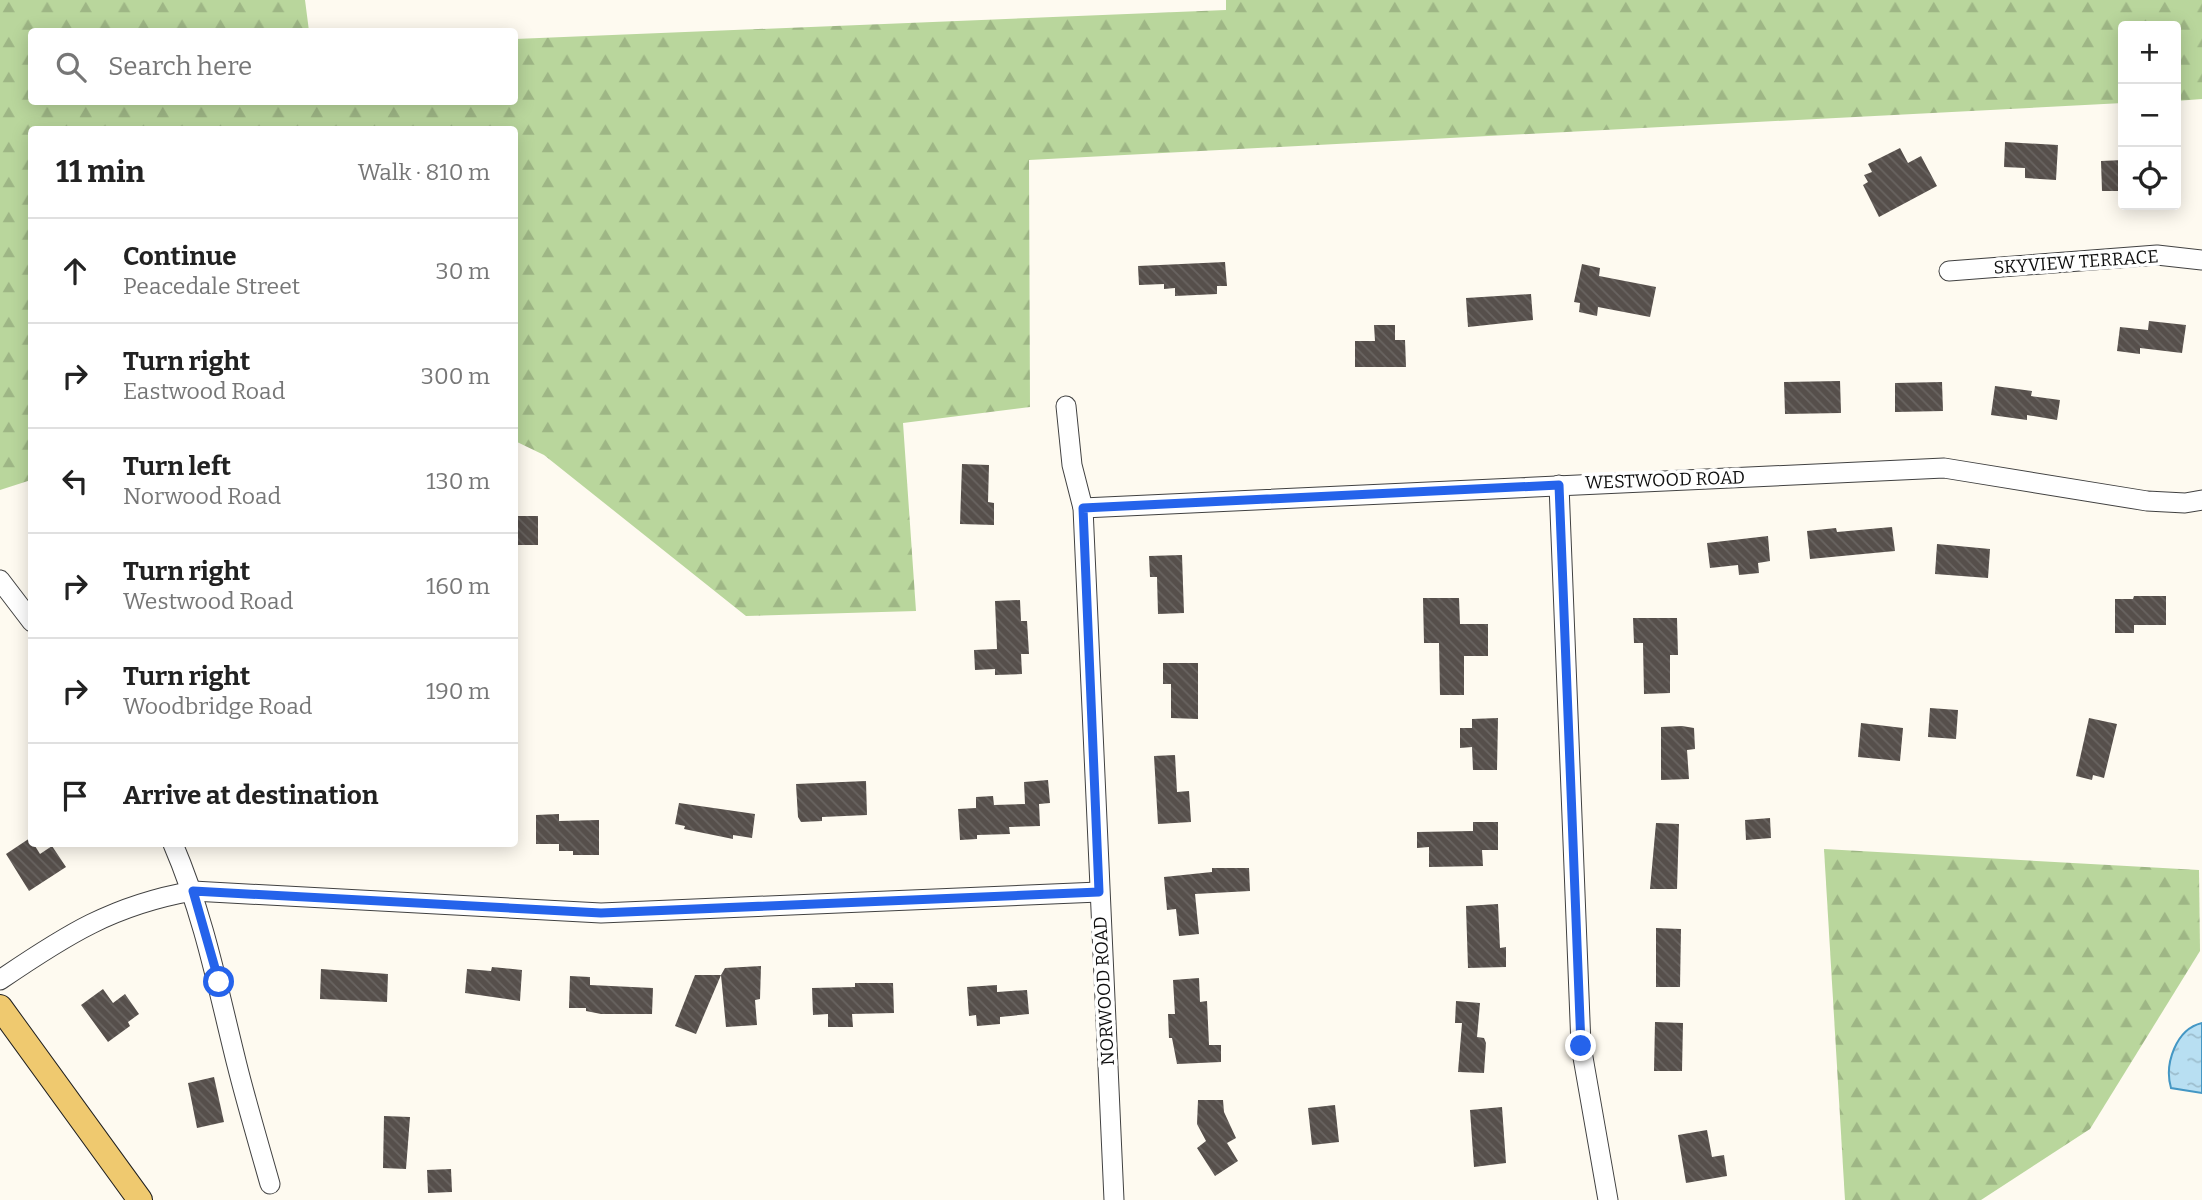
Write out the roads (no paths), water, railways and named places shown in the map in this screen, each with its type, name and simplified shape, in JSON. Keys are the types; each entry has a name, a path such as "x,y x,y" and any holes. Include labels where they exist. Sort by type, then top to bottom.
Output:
{"main road":[{"path":"0,1007 140,1200"}],"street":[{"name":"SKYVIEW TERRACE","path":"1949,271 2157,255 2202,260"},
{"name":"NORWOOD ROAD","path":"1066,406 1072,465 1083,508 1115,1200"},
{"name":"WESTWOOD ROAD","path":"1083,508 1944,468 2147,501 2185,503 2202,500"},
{"path":"1559,485 1581,1046 1608,1200"},
{"path":"0,580 28,617"},
{"path":"174,847 193,891 270,1184"},
{"path":"0,980 67,934 148,898 193,891 601,913 1099,892"}],"water":[{"path":"2202,1023 2202,1093 2171,1088 2169,1069 2174,1049 2185,1032"}]}
